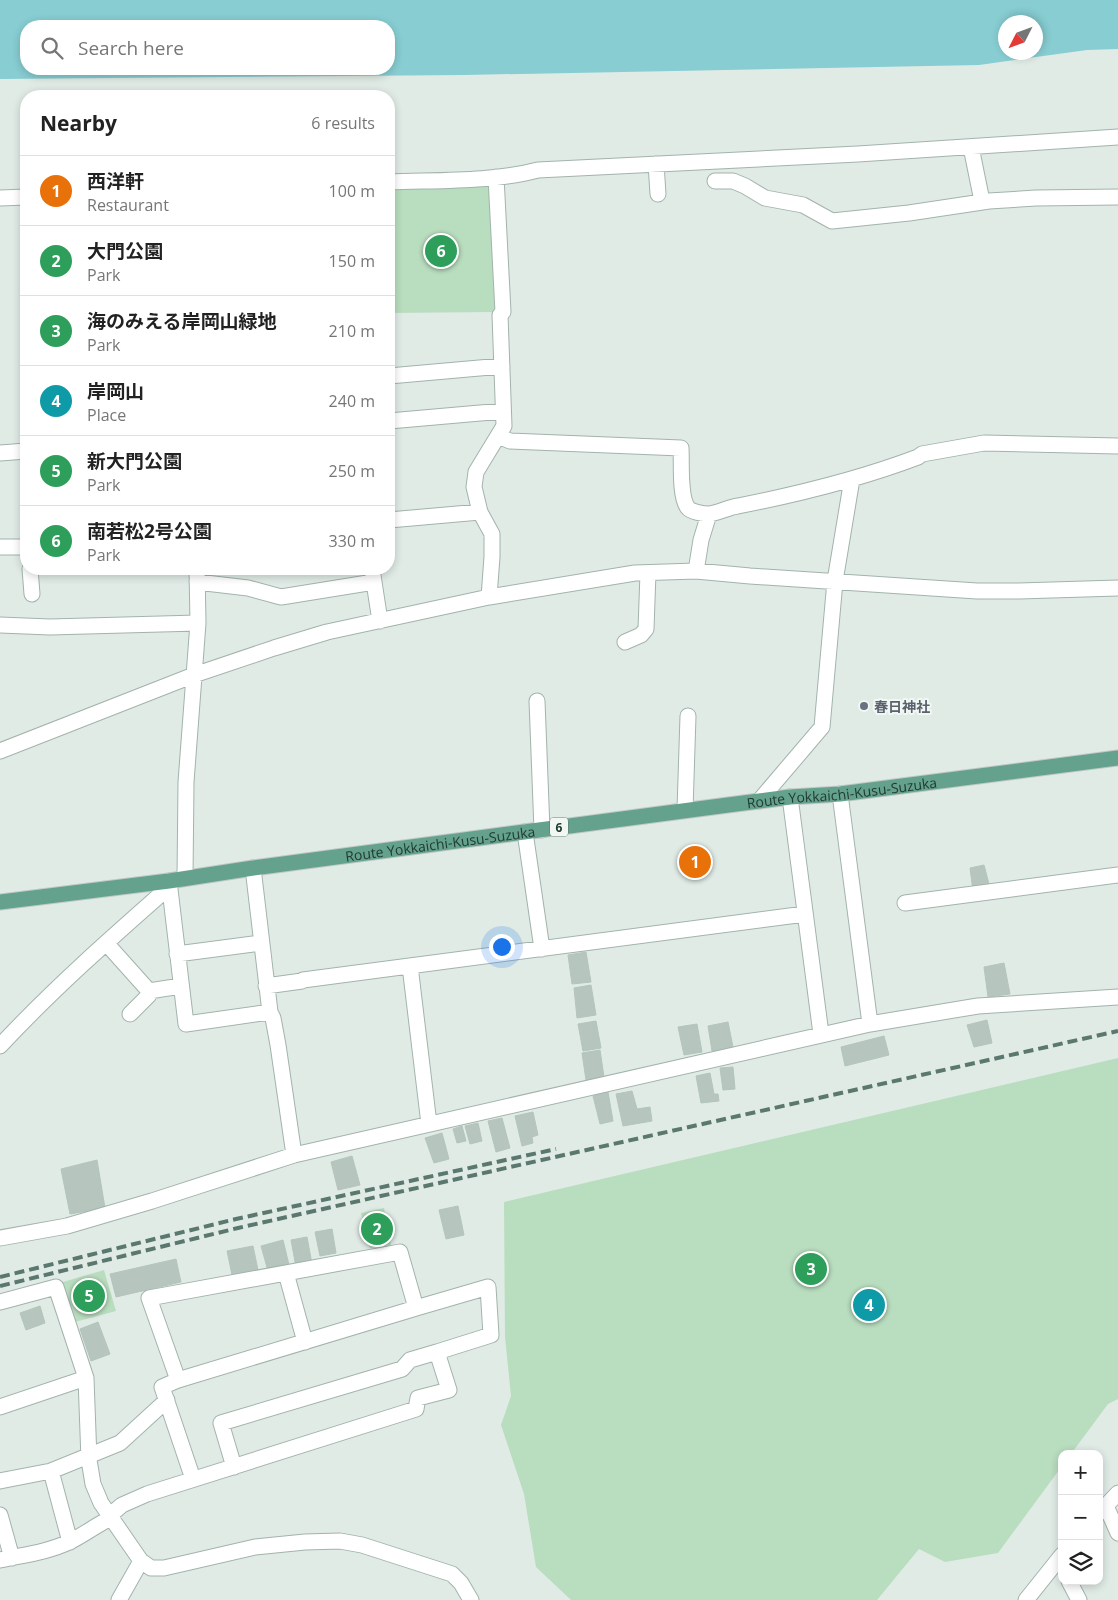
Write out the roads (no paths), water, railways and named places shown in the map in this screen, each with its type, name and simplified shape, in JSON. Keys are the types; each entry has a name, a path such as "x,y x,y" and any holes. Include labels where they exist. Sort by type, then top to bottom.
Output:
{"main road":[{"name":"Route Yokkaichi-Kusu-Suzuka","path":"0,902 169,884 185,877 685,810 790,797 840,794 1118,758"}],"street":[{"path":"395,182 517,176 538,170 714,162 1118,137"},
{"path":"971,147 982,201"},
{"path":"714,162 716,186 733,181 765,198 803,206 832,221 909,213 982,201 1118,197"},
{"path":"656,164 658,194"},
{"path":"489,597 492,534 480,512 474,487 476,472 504,426 500,315 503,312 496,177"},
{"path":"0,198 20,197"},
{"path":"395,375 502,366"},
{"path":"395,420 503,411"},
{"path":"498,436 510,441 681,448 682,492 687,508 709,514 728,507 777,498 852,479 888,468 922,454 984,443 1118,446"},
{"path":"0,453 20,451"},
{"path":"759,801 822,727 835,581 852,479"},
{"path":"395,519 480,512"},
{"path":"696,571 700,540 709,514"},
{"path":"0,547 20,547"},
{"path":"0,752 194,675 327,632 489,597 648,573 696,571 977,591 1118,588"},
{"path":"625,642 641,635 646,629 648,573"},
{"path":"30,575 32,594"},
{"path":"185,877 186,782 198,623 197,575 281,597 373,575 380,621"},
{"path":"0,625 50,627 198,623"},
{"path":"536,701 542,830"},
{"path":"685,810 688,716"},
{"path":"840,794 870,1024"},
{"path":"790,797 820,1034"},
{"path":"525,832 542,949"},
{"path":"253,868 266,986 278,1045 294,1155"},
{"path":"906,903 1118,875"},
{"path":"0,1046 169,884"},
{"path":"169,884 186,1024 270,1012"},
{"path":"266,986 805,914"},
{"path":"106,943 149,991"},
{"path":"177,954 261,943"},
{"path":"410,966 429,1124"},
{"path":"149,991 181,986"},
{"path":"130,1014 149,995 149,991"},
{"path":"0,1238 68,1226 294,1155 820,1034 978,1006 1118,997"},
{"path":"178,1380 149,1298 400,1252 416,1308"},
{"path":"286,1273 305,1342"},
{"path":"0,1302 56,1287 86,1378 89,1456 93,1484 101,1503 110,1517 141,1561 151,1568 164,1568 255,1548 305,1542 340,1541 362,1545 452,1574 461,1583 471,1600"},
{"path":"193,1479 162,1387 178,1380 488,1287 491,1335 410,1360 402,1369 220,1423 234,1467"},
{"path":"0,1515 6,1559 70,1542 110,1517 122,1505 147,1494 416,1409 418,1398 449,1390 437,1352"},
{"path":"0,1407 86,1378"},
{"path":"0,1481 51,1471 120,1443 167,1400"},
{"path":"51,1471 70,1542"},
{"path":"1103,1509 1118,1492"},
{"path":"1103,1511 1118,1533"},
{"path":"119,1600 141,1561"},
{"path":"1026,1600 1058,1563"},
{"path":"1071,1585 1079,1600"}],"water":[{"path":"0,0 1118,0 1118,49 1087,50 1043,56 1043,15 998,15 998,60 1015,60 979,65 464,75 0,79"}],"railway":[{"path":"0,1286 238,1228 1118,1031"},
{"path":"0,1277 236,1219 556,1149"}],"place":[{"name":"南若松2号公園","path":"441,251"},
{"name":"春日神社","path":"864,706"},
{"name":"西洋軒","path":"695,862"},
{"name":"大門公園","path":"377,1229"},
{"name":"海のみえる岸岡山緑地","path":"811,1269"},
{"name":"新大門公園","path":"89,1296"},
{"name":"岸岡山","path":"869,1305"}]}
